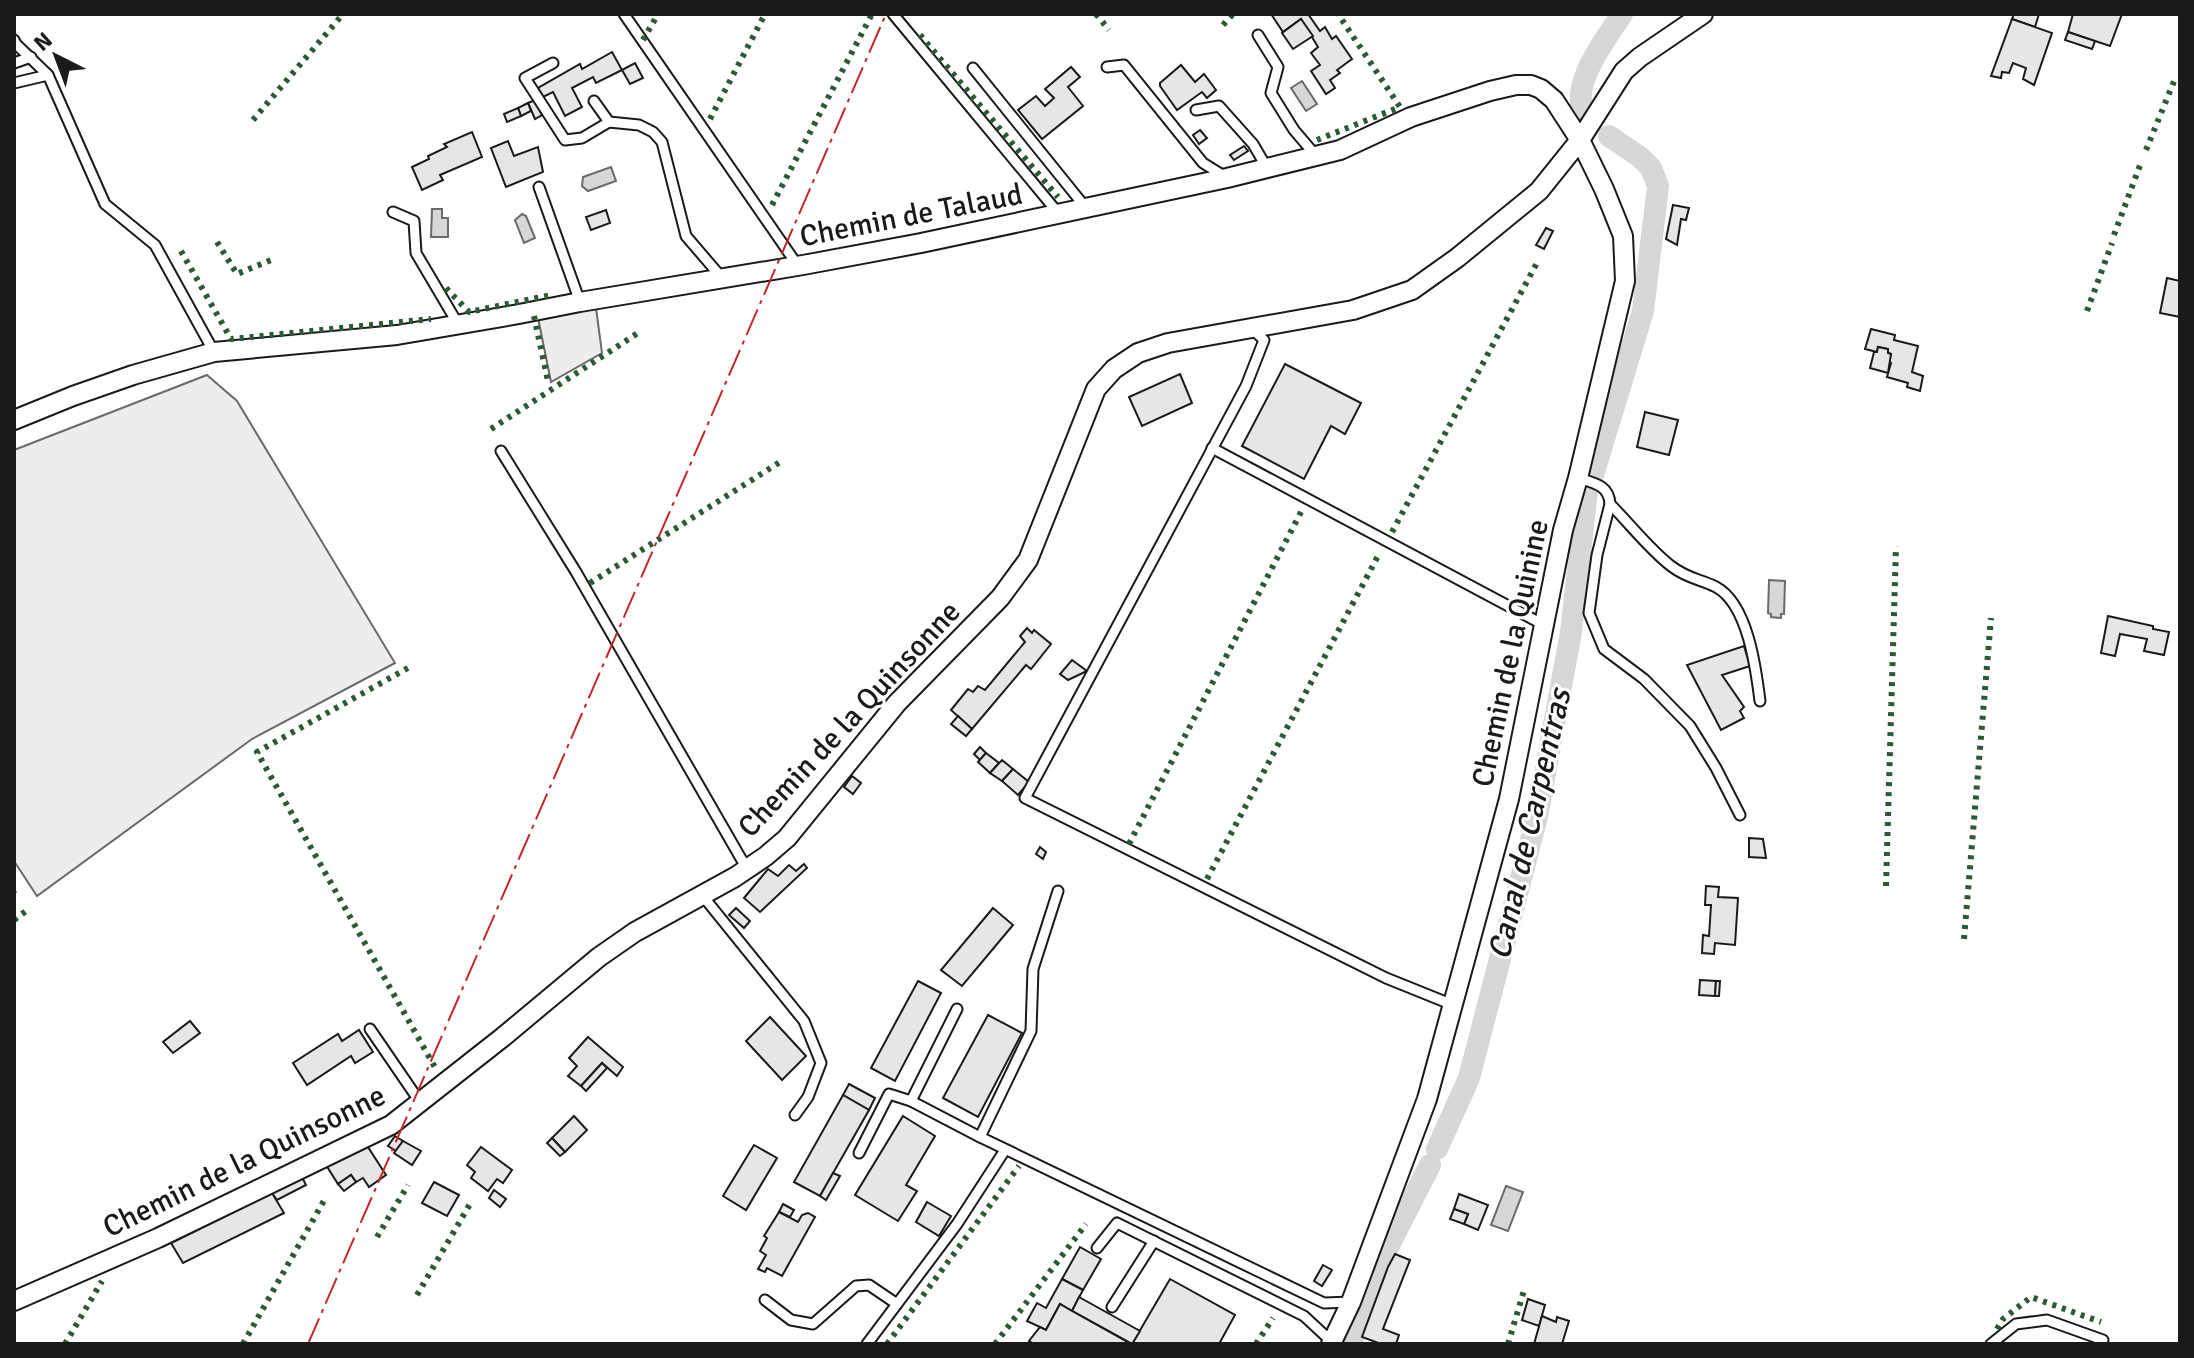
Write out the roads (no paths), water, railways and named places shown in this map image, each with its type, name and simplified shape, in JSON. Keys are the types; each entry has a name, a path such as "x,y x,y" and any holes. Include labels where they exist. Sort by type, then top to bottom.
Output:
{"street":[{"path":"1580,140 1624,71 1703,14"},
{"name":"Chemin de Talaud","path":"14,420 133,375 214,352 397,335 921,243 1227,178 1340,150 1411,117 1516,85 1531,85 1554,100 1580,140"},
{"name":"Chemin de la Quinsonne","path":"14,1301 158,1238 391,1125 599,957 635,932 747,869 787,838 897,703 1000,598 1028,560 1096,389 1114,369 1138,353 1168,343 1353,310 1412,290 1457,258 1539,191 1580,140"},
{"name":"Chemin de la Quinine","path":"1332,1343 1351,1302 1427,1099 1453,1005 1509,799 1563,530 1625,281 1623,236 1580,140"}],"lane":[{"path":"624,14 798,266"},
{"path":"893,14 1059,214"},
{"path":"1258,35 1278,67 1271,93 1294,130 1317,157"},
{"path":"14,40 48,75 105,204 155,245 214,352"},
{"path":"14,63 31,57"},
{"path":"553,63 525,78 565,140 582,138 609,122 639,125 653,132 662,142 686,236 722,278"},
{"path":"1107,67 1124,65 1203,163 1227,178"},
{"path":"973,68 1086,208"},
{"path":"14,83 48,75"},
{"path":"594,101 609,122"},
{"path":"1196,110 1219,106 1253,144 1267,168"},
{"path":"539,187 580,302"},
{"path":"393,212 414,221 416,253 458,324"},
{"path":"1251,329 1264,340 1246,386 1025,798 1386,978 1453,1005"},
{"path":"1212,448 1544,625"},
{"path":"501,451 576,572 747,869"},
{"path":"1578,478 1601,485 1610,504 1669,564 1688,578 1719,588 1735,606 1752,644 1760,701"},
{"path":"1610,504 1597,555 1589,613 1604,649 1644,679 1690,726 1740,815"},
{"path":"980,1137 1031,1031 1033,969 1058,891"},
{"path":"702,895 804,1021 821,1063 808,1097 795,1115"},
{"path":"911,1101 957,1009"},
{"path":"370,1029 420,1102"},
{"path":"859,1153 889,1094 911,1101 1005,1150 1324,1303 1351,1302"},
{"path":"867,1344 957,1224 1005,1150"},
{"path":"1097,1248 1117,1223 1304,1316 1332,1343"},
{"path":"1112,1307 1154,1241"},
{"path":"765,1300 791,1320 813,1324 856,1286 869,1285 897,1304"},
{"path":"1991,1344 2016,1324 2047,1320 2103,1340 2101,1344"}],"waterway":[{"name":"Canal de Carpentras","path":"1586,119 1581,106 1585,78 1598,50 1622,14"},
{"name":"Canal de Carpentras","path":"1593,475 1643,311 1658,186 1651,168 1609,136"},
{"name":"Canal de Carpentras","path":"1437,1149 1469,1078 1537,817 1571,632 1587,491"},
{"name":"Canal de Carpentras","path":"1351,1344 1383,1257 1430,1165"}]}
